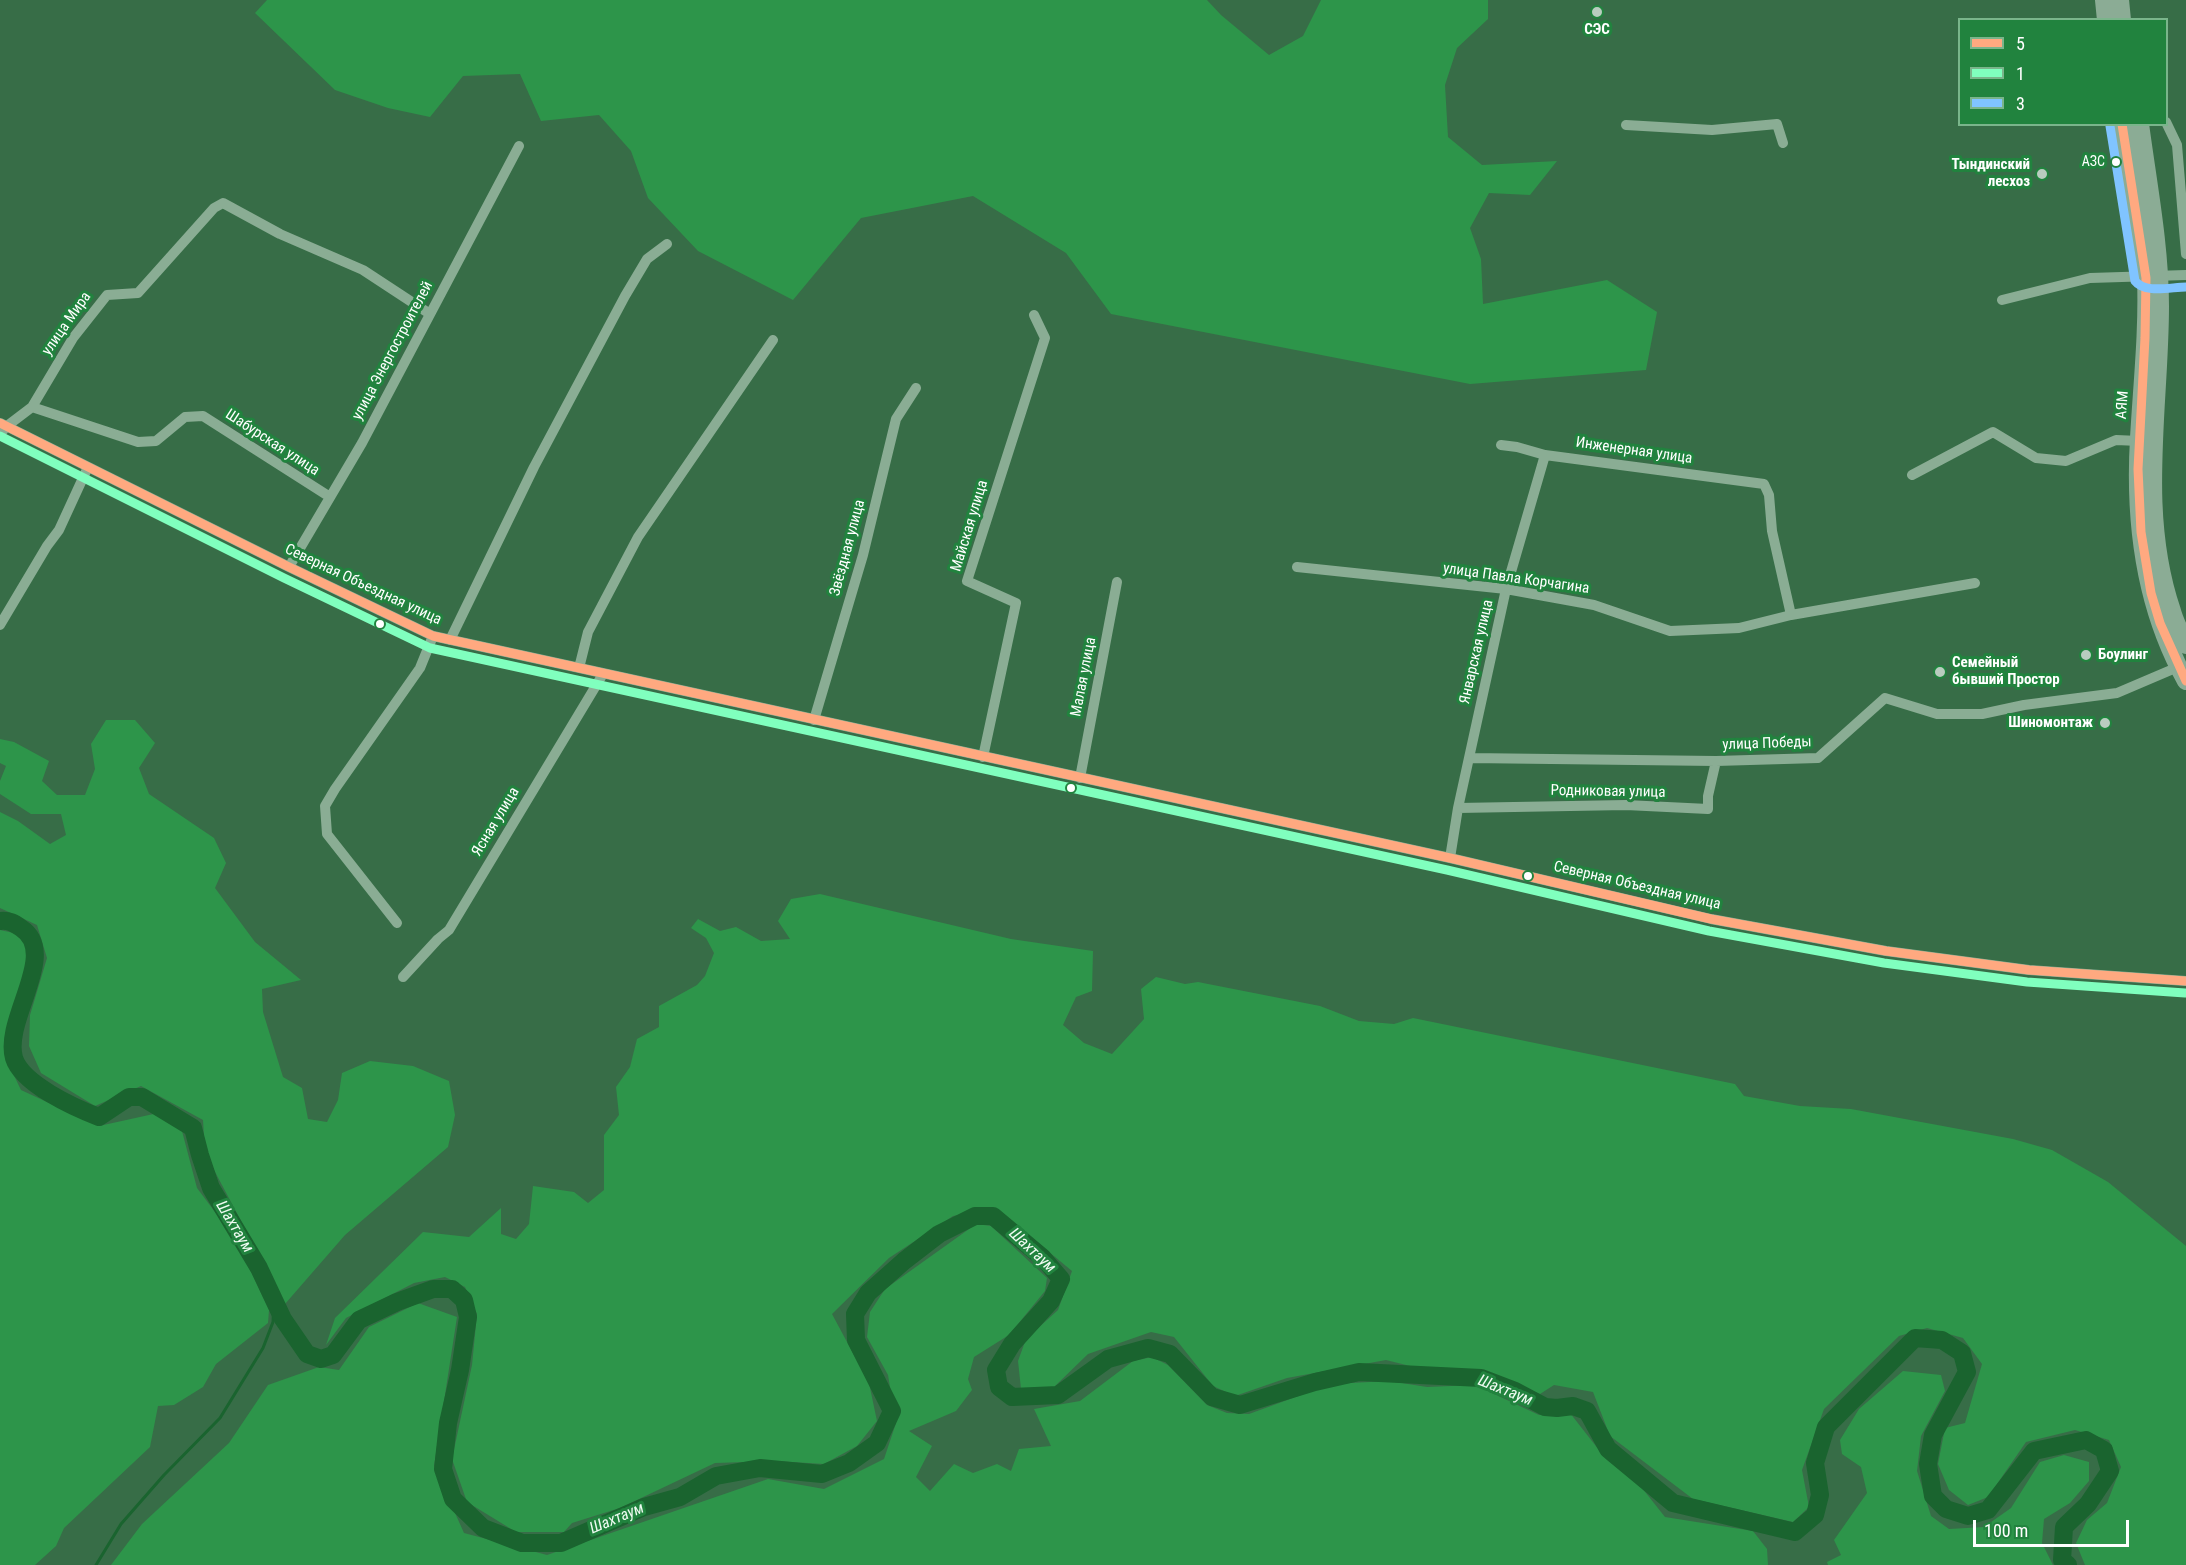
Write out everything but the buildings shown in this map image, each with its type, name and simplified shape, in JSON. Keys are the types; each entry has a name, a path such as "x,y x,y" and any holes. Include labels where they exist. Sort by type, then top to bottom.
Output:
{"highway":[{"path":"2104,0 2106,18"},
{"path":"2120,0 2122,18"},
{"name":"АЯМ","path":"2122,126 2153,276 2145,334 2139,441 2138,501 2142,555 2151,596 2168,645 2182,674"},
{"name":"АЯМ","path":"2140,126 2159,365 2153,442 2153,492 2159,556 2171,610 2186,645"}],"street":[{"path":"1626,125 1712,129 1777,124 1783,143"},
{"path":"2168,126 2177,145 2186,254"},
{"name":"улица Энергостроителей","path":"289,567 362,443 519,146"},
{"name":"улица Мира","path":"2,428 32,407 73,338 107,295 138,293 214,208 223,202 280,234 363,270 430,314"},
{"path":"450,640 534,467 625,296 647,259 667,244"},
{"path":"2002,300 2090,278 2186,275"},
{"name":"Майская улица","path":"983,758 1016,603 967,581 1045,338 1034,315"},
{"path":"579,668 588,632 638,537 773,340"},
{"name":"Звёздная улица","path":"814,720 863,555 896,419 916,387"},
{"name":"Шабурская улица","path":"32,407 138,442 156,441 185,417 203,416 330,497"},
{"name":"Северная Объездная улица","path":"2,428 88,467 433,636 983,758 1450,858 1710,919 1886,951 2051,972 2186,981"},
{"path":"1912,475 1993,432 2036,458 2066,460 2116,440 2139,441"},
{"name":"Инженерная улица","path":"1501,445 1545,455 1764,484 1769,495 1772,531 1791,615"},
{"name":"Январская улица","path":"1450,858 1458,808 1506,589 1545,455"},
{"path":"0,625 58,530 88,467"},
{"name":"улица Павла Корчагина","path":"1297,567 1506,589 1594,605 1670,631 1739,628 1791,615 1975,583"},
{"name":"Малая улица","path":"1080,778 1117,582"},
{"path":"397,923 327,834 325,806 420,668 433,636"},
{"name":"Ясная улица","path":"403,977 449,930 603,674"},
{"name":"улица Победы","path":"1469,758 1716,761 1818,758 1885,698 1937,714 1982,714 2024,705 2117,693 2153,679 2182,674"},
{"name":"Родниковая улица","path":"1458,808 1626,805 1708,810 1708,796 1716,761"}],"green space":[{"path":"267,0 1207,0 1221,15 1269,55 1303,36 1321,0 1488,0 1488,19 1457,48 1445,85 1448,137 1482,165 1557,161 1530,195 1489,193 1470,228 1481,259 1483,304 1607,280 1657,312 1646,370 1470,384 1111,314 1066,253 973,196 861,218 793,300 698,251 648,198 631,151 599,115 541,121 520,74 463,76 430,117 388,108 335,90 255,13"},
{"path":"106,720 135,720 155,743 139,768 149,794 214,838 226,863 215,888 255,942 301,980 262,989 263,1012 283,1077 302,1088 308,1119 327,1122 338,1100 342,1073 370,1061 413,1066 449,1081 455,1115 448,1147 345,1235 285,1304 205,1153 203,1120 141,1086 95,1106 41,1073 29,1046 30,1015 47,958 37,925 0,908 0,812 18,821 50,844 66,835 61,814 31,814 0,794 0,781 6,766 0,763 0,739 14,742 49,761 42,781 57,795 85,795 95,769 91,744"},
{"path":"820,894 1011,939 1093,951 1092,991 1076,997 1063,1025 1084,1043 1112,1054 1144,1019 1141,989 1156,977 1185,984 1198,982 1320,1006 1359,1021 1394,1024 1413,1018 1735,1084 1744,1096 1800,1106 1851,1109 2013,1139 2052,1150 2108,1182 2186,1246 2186,1565 2085,1565 2076,1543 2087,1520 2107,1503 2121,1467 2109,1440 2075,1430 2026,1442 1988,1497 1968,1505 1949,1490 1938,1464 1945,1428 1965,1423 1982,1364 1963,1338 1927,1328 1899,1336 1824,1409 1802,1470 1809,1507 1793,1522 1693,1499 1610,1436 1593,1392 1554,1385 1540,1394 1500,1378 1422,1369 1386,1360 1287,1378 1235,1396 1213,1386 1174,1337 1151,1332 1088,1354 1053,1388 1021,1389 1018,1361 1026,1339 1058,1310 1072,1271 996,1208 953,1216 889,1258 832,1314 869,1383 877,1421 857,1446 824,1464 776,1461 715,1463 620,1508 572,1523 564,1532 516,1532 467,1502 452,1459 472,1365 477,1314 465,1287 445,1277 414,1283 346,1318 326,1345 335,1318 423,1232 469,1237 501,1208 501,1234 516,1239 529,1224 533,1186 574,1192 588,1203 604,1190 604,1135 619,1115 616,1087 630,1067 637,1039 659,1027 659,1006 697,985 705,976 714,953 706,938 691,928 698,919 720,931 736,927 761,941 790,939 778,921 791,899"},
{"path":"0,930 14,933 27,945 32,960 9,1032 8,1063 21,1090 99,1126 158,1113 182,1131 197,1188 236,1240 269,1310 268,1323 216,1364 203,1387 174,1405 158,1406 150,1447 64,1528 56,1546 35,1565 0,1565"},
{"path":"976,1224 991,1226 1047,1278 1045,1291 1009,1335 974,1357 968,1379 972,1390 956,1411 909,1431 932,1446 916,1477 930,1491 954,1464 973,1473 997,1464 1011,1471 1019,1449 1051,1446 1034,1409 1080,1401 1133,1361 1152,1357 1168,1365 1207,1405 1227,1413 1249,1414 1331,1384 1389,1381 1427,1387 1475,1385 1539,1415 1570,1413 1606,1459 1642,1488 1665,1517 1753,1531 1767,1549 1768,1565 111,1565 142,1524 229,1443 268,1385 319,1367 339,1370 369,1327 418,1303 457,1317 434,1466 464,1533 547,1555 768,1479 824,1489 884,1459 896,1423 888,1375 867,1337 870,1312 885,1289"},
{"path":"1903,1371 1941,1375 1945,1391 1921,1436 1917,1471 1931,1516 1949,1529 1984,1527 2011,1508 2040,1462 2064,1455 2089,1462 2089,1481 2070,1503 2044,1519 2042,1543 2053,1565 1828,1565 1827,1562 1841,1555 1834,1540 1867,1493 1861,1467 1842,1454 1840,1440 1859,1409"}],"waterway":[{"name":"Шахтаум","path":"0,921 11,922 21,928 31,939 35,953 33,970 13,1042 14,1058 19,1068 38,1086 51,1094 99,1117 129,1097 142,1097 193,1128 211,1188 259,1268 283,1319 307,1354 321,1359 333,1355 359,1320 397,1302 433,1289 452,1289 464,1300 468,1317 460,1370 448,1423 443,1469 453,1499 483,1528 522,1543 561,1543 644,1507 680,1497 716,1476 760,1468 822,1474 849,1463 877,1443 892,1411 856,1340 855,1314 868,1293 939,1234 975,1216 993,1216 1043,1258 1061,1279 1051,1301 1012,1344 996,1370 999,1387 1012,1397 1058,1395 1108,1359 1148,1348 1170,1354 1212,1397 1240,1405 1315,1382 1359,1372 1481,1378 1515,1391 1545,1407 1573,1406 1587,1411 1608,1449 1673,1503 1795,1532 1815,1515 1820,1495 1815,1463 1826,1427 1915,1338 1942,1340 1962,1353 1967,1372 1933,1435 1928,1464 1933,1496 1946,1509 1968,1516 1988,1510 2034,1451 2086,1440 2104,1450 2110,1471 2088,1504 2064,1527 2062,1560 2068,1565"},
{"path":"96,1565 121,1524 164,1475 220,1418 263,1348 273,1322 274,1300"}],"transit line":[{"name":"3","path":"2110,126 2135,281 2139,285 2152,289 2186,287"},
{"name":"5","path":"2122,126 2146,278 2138,469 2141,532 2151,593 2160,623 2186,681"},
{"name":"5","path":"0,423 433,636 1450,858 1711,919 1886,951 2029,970 2186,981"},
{"name":"1","path":"0,436 430,648 1447,870 1709,931 1884,963 2027,982 2185,993"}],"place":[{"name":"СЭС","path":"1597,12"},
{"name":"АЗС","path":"2116,162"},
{"name":"Тындинский лесхоз","path":"2042,174"},
{"name":"Боулинг","path":"2086,655"},
{"name":"Семейный бывший Простор","path":"1940,672"},
{"name":"Шиномонтаж","path":"2105,723"}]}
